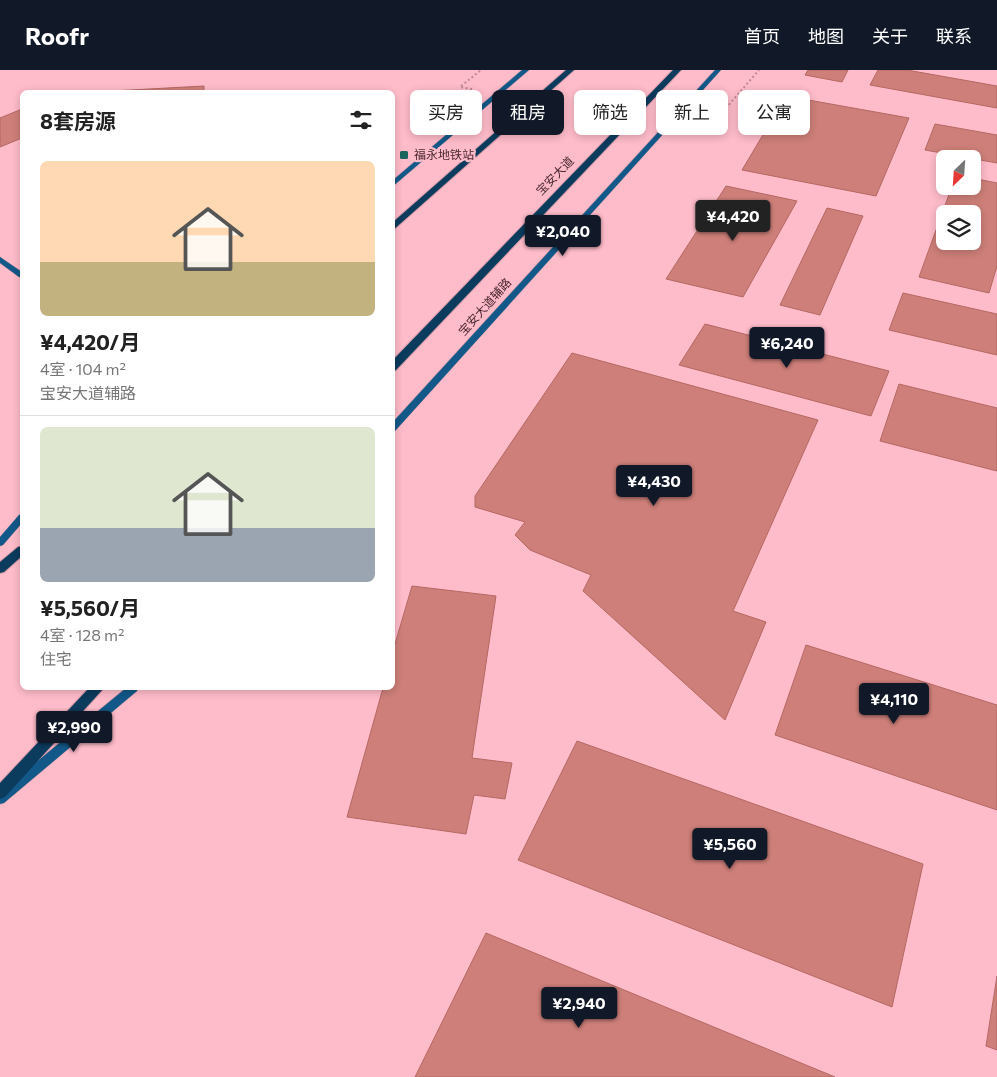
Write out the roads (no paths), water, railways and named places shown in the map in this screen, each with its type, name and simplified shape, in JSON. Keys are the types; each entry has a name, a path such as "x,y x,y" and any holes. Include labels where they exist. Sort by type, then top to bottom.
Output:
{"main road":[{"path":"395,182 526,70"},
{"path":"395,225 570,70"},
{"name":"宝安大道","path":"395,365 676,70"},
{"name":"宝安大道辅路","path":"395,426 718,70"},
{"path":"0,259 20,274"},
{"path":"0,543 20,519"},
{"path":"0,568 20,552"},
{"path":"0,793 95,690"},
{"path":"0,799 131,690"}],"place":[{"name":"福永地铁站","path":"404,155"}]}
